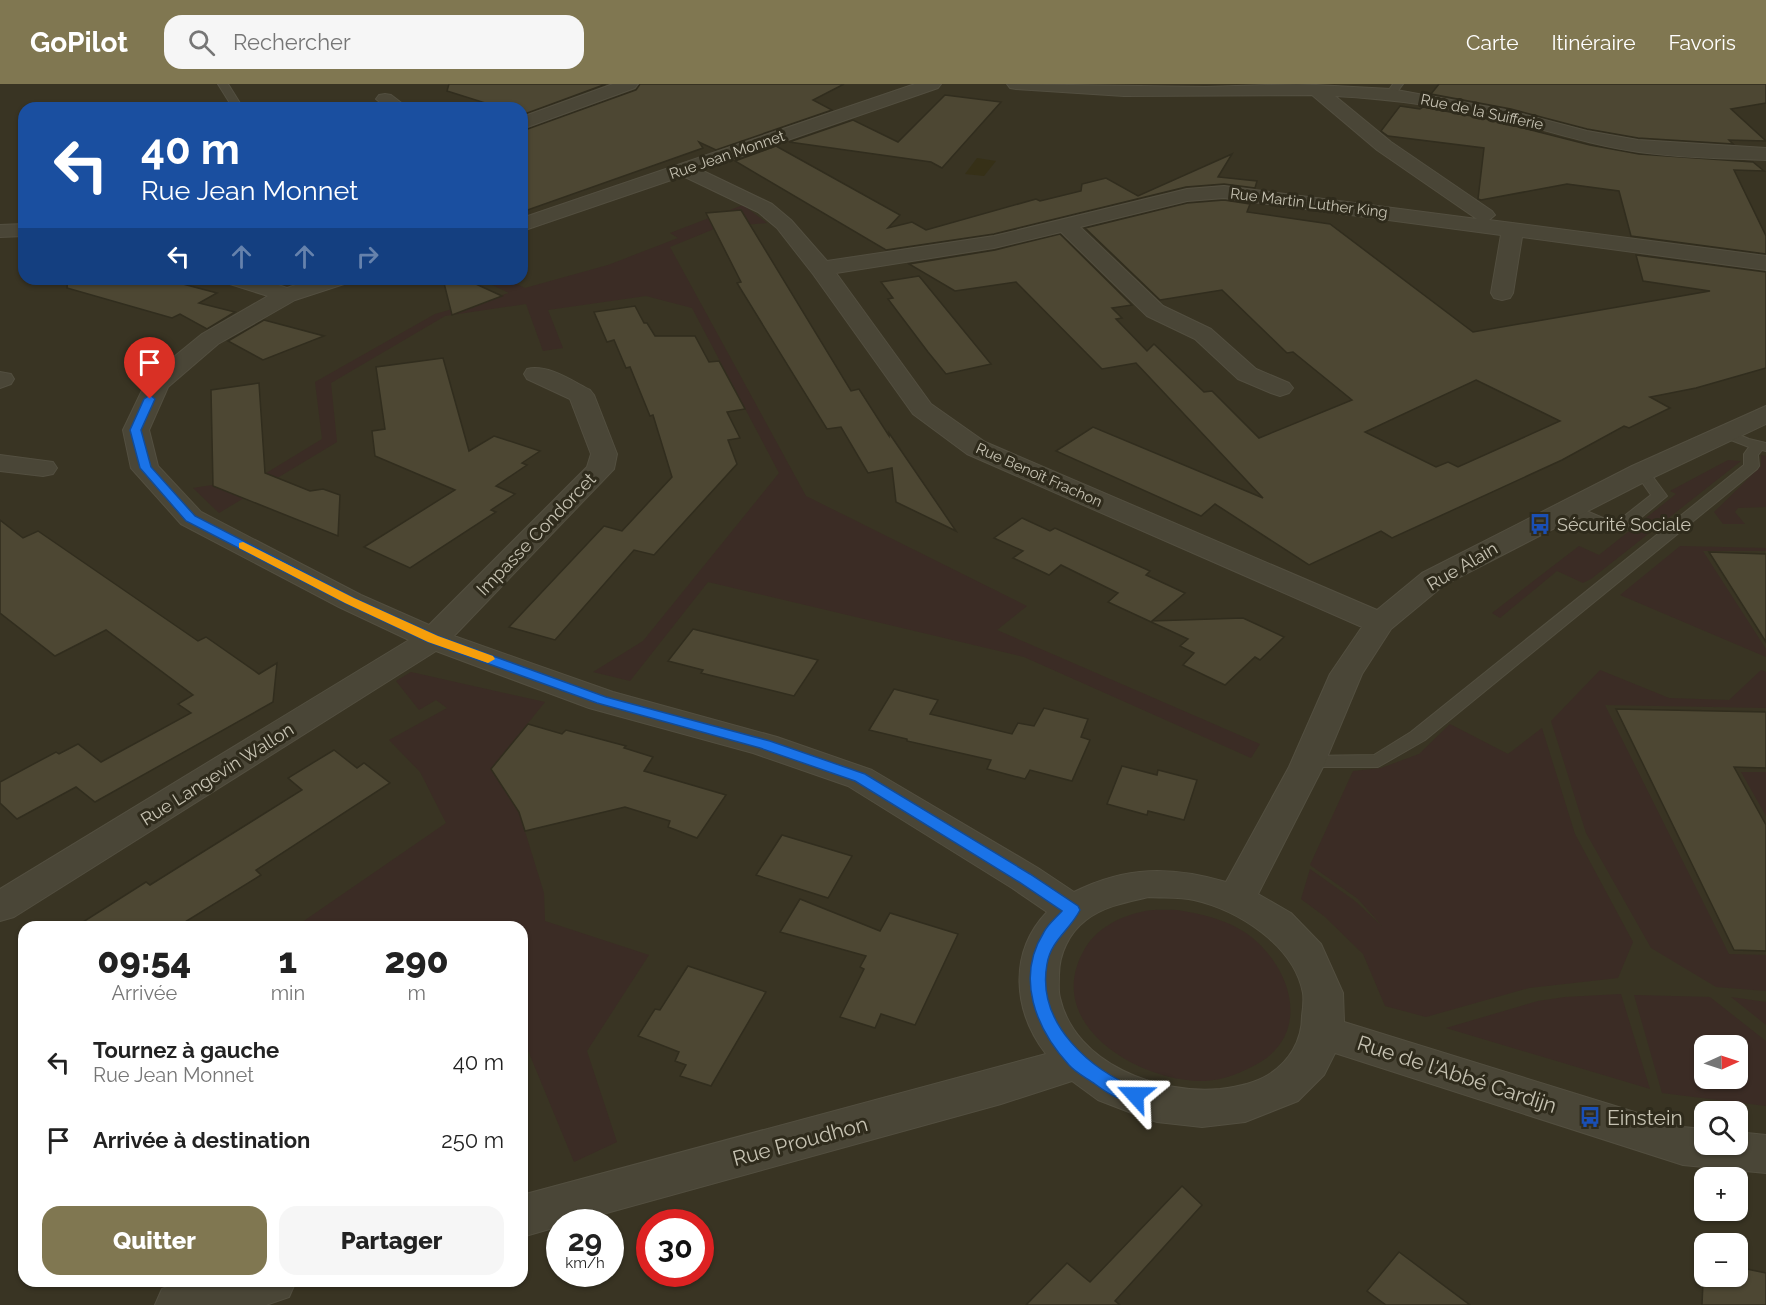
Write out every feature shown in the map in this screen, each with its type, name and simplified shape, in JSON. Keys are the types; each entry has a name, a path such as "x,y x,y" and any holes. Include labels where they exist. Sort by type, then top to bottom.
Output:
{"street":[{"path":"528,121 629,84"},
{"name":"Rue Jean Monnet","path":"528,223 932,84"},
{"name":"Rue de la Suifferie","path":"1016,84 1124,91 1395,89 1585,136 1638,146 1689,152 1766,154"},
{"path":"1316,90 1384,146 1485,215"},
{"name":"Rue Benoît Frachon","path":"685,170 765,208 784,224 821,269 922,409 976,448 1380,622"},
{"name":"Rue Martin Luther King","path":"821,269 994,242 1068,226 1187,195 1224,192 1766,263"},
{"path":"1068,226 1155,311 1203,334 1247,374 1280,388"},
{"path":"0,231 18,230"},
{"path":"1502,293 1512,230"},
{"path":"256,285 287,295"},
{"path":"318,285 287,295 210,339 157,383 135,430 145,468 191,518 350,601 433,639 601,700 765,745 860,778 1025,878 1072,910"},
{"name":"Impasse Condorcet","path":"433,639 600,469 604,454 581,395 536,374"},
{"name":"Rue Alain","path":"1236,899 1308,762 1346,674 1380,622 1433,579 1642,472 1723,432 1766,414"},
{"path":"0,463 43,468"},
{"name":"Rue Langevin Wallon","path":"0,907 433,639"},
{"path":"1149,883 1193,886 1236,899 1277,923 1306,955 1323,993 1323,1032 1310,1063 1283,1088 1245,1104 1202,1109 1157,1104 1113,1087 1077,1062 1052,1031 1039,997 1038,964 1050,934 1072,910 1107,892 1149,883"},
{"name":"Rue de l'Abbé Cardijn","path":"1323,1032 1683,1146 1766,1154"},
{"name":"Rue Proudhon","path":"528,1214 990,1089 1077,1062"},
{"path":"179,1305 249,1287"}],"lane":[{"path":"223,84 234,102"},
{"path":"1723,432 1744,442 1763,446"},
{"path":"1308,762 1378,761 1418,736 1752,466 1751,454 1763,446"}],"shaded area":[{"path":"977,158 996,161 984,176 965,174"},
{"path":"743,205 767,223 719,227 670,247 806,496 1027,606 997,630 1260,744 1251,758 1024,657 708,582 630,681 593,672 643,641 779,473 692,308 646,296 548,310 563,348 543,351 526,304 445,316 331,383 337,442 219,513 193,488 258,478 322,439 315,382 435,314 509,293 492,285 519,285 525,288 608,265 678,238 670,233"},
{"path":"1761,455 1766,456 1766,507 1738,508 1735,512 1745,524 1723,524 1714,512 1761,466"},
{"path":"1728,460 1741,461 1591,579 1583,583 1557,571 1500,618 1492,613 1579,546 1599,555 1676,494 1670,491"},
{"path":"1680,546 1766,548 1766,551 1703,551 1766,649 1766,657 1620,595"},
{"path":"1600,670 1669,698 1729,700 1761,670 1766,672 1766,708 1605,705 1729,954 1766,955 1766,991 1716,987 1651,948 1586,833 1551,721"},
{"path":"411,672 545,702 491,769 519,812 544,893 545,921 649,955 587,1051 617,1142 574,1162 528,1051 528,921 304,921 446,823 420,772 389,740 447,708 436,700 419,710 396,681"},
{"path":"1450,724 1508,754 1542,728 1575,834 1633,942 1618,978 1529,988 1426,1017 1385,1006 1363,954 1324,916 1301,899 1310,869 1355,901 1382,926 1358,899 1310,865 1353,771 1381,768 1419,754"},
{"path":"1741,772 1766,772 1766,816"},
{"path":"1150,910 1177,910 1204,915 1246,933 1274,962 1284,980 1289,998 1290,1017 1286,1034 1275,1050 1257,1064 1226,1078 1205,1081 1180,1079 1153,1072 1128,1061 1105,1045 1087,1026 1076,1004 1074,979 1083,952 1093,937 1115,921 1132,914"},
{"path":"1621,994 1650,1089 1446,1028 1538,1001"},
{"path":"1634,995 1710,997 1766,1041 1766,1106 1748,1104 1748,1101 1726,1101 1662,1093"},
{"path":"1731,997 1766,1002 1766,1025"}],"building":[{"path":"449,84 606,84 528,113 528,102 482,102 447,91"},
{"path":"640,84 844,84 813,100 832,110 716,150 699,142 703,148 528,210 528,129 636,90"},
{"path":"1439,84 1766,84 1766,103 1731,109 1766,141 1729,140 1733,144 1638,138 1587,129 1511,109 1431,94"},
{"path":"945,95 1001,102 942,168 931,162 789,142 853,120 898,142"},
{"path":"1400,106 1420,109 1423,107 1488,119 1590,145 1639,154 1753,162 1764,171 1734,170 1766,236 1766,254 1631,236 1619,191 1567,184 1478,199 1484,148 1388,136 1381,131"},
{"path":"776,146 900,215 888,228 912,222 926,230 1036,199 1040,201 1081,191 1082,184 1106,178 1138,196 1232,154 1218,177 1257,181 1255,188 1224,184 1186,187 994,234 886,250 735,161"},
{"path":"1224,200 1250,204 1247,212 1330,224 1473,332 1710,291 1643,281 1636,255 1766,272 1766,368 1696,388 1650,397 1670,408 1629,428 1624,426 1562,460 1392,538 1381,531 1309,565 1215,504 1201,516 1056,451 1093,427 1263,498 1136,363 1102,369 1016,282 955,291 909,264 995,250 1060,234 1132,305 1112,308 1122,318 1116,319 1147,351 1154,344 1204,392 1212,391 1259,438 1352,400 1293,352 1287,353 1222,290 1160,300 1085,228 1187,203","holes":["1476,380 1560,421 1458,467 1448,462 1436,467 1365,432"]},
{"path":"741,210 851,391 859,389 956,531 896,502 892,468 868,473 841,427 827,429 737,283 741,282 706,213"},
{"path":"919,276 991,364 946,374 928,352 888,299 893,298 881,282"},
{"path":"67,285 187,285 217,293 199,303 235,312 207,329 180,314 172,318 67,288"},
{"path":"444,285 478,285 502,296 452,315"},
{"path":"635,306 644,323 647,323 655,336 695,336 709,362 719,361 745,409 727,412 740,438 728,440 737,464 654,555 634,550 555,640 509,627 604,526 622,531 672,477 653,415 650,416 630,367 626,368 614,340 607,342 594,312"},
{"path":"264,320 324,336 263,360 228,341"},
{"path":"443,358 469,451 494,436 540,451 522,463 527,465 496,486 515,494 491,510 496,512 410,568 364,547 455,490 375,456 372,431 385,429 376,367"},
{"path":"259,383 265,473 310,491 323,489 340,495 338,536 213,486 211,390"},
{"path":"1022,518 1050,531 1055,528 1150,571 1146,575 1185,593 1152,621 1243,618 1284,637 1260,660 1255,657 1225,685 1183,665 1194,653 1180,646 1188,639 1108,602 1118,593 1061,565 1049,575 1013,558 1023,551 994,538"},
{"path":"0,520 23,538 38,531 198,641 206,637 259,674 277,663 273,702 95,802 76,787 17,819 0,803 0,782 56,752 59,754 78,744 101,762 191,713 178,704 193,695 106,630 55,656 0,613"},
{"path":"1709,552 1766,554 1766,642"},
{"path":"693,629 818,660 794,696 701,673 703,670 668,661"},
{"path":"894,689 938,700 930,714 1012,734 1018,723 1034,726 1044,708 1088,719 1081,737 1090,740 1072,781 1030,770 1025,779 987,769 991,760 869,730"},
{"path":"1616,709 1766,712 1766,768 1734,767 1766,825 1766,951 1734,950"},
{"path":"528,724 562,734 566,730 626,746 624,748 653,757 644,771 726,795 697,838 668,827 670,821 625,807 525,831 519,812 491,769"},
{"path":"334,750 357,768 364,763 390,783 256,870 261,875 187,921 84,921 146,882 150,885 302,790 288,778"},
{"path":"1122,766 1157,775 1158,770 1197,780 1184,820 1148,811 1147,815 1107,804"},
{"path":"782,835 852,856 828,898 756,875"},
{"path":"800,899 880,931 890,913 958,934 915,1025 881,1014 875,1028 840,1017 864,969 860,967 866,956 780,932"},
{"path":"688,966 766,992 711,1086 680,1076 686,1065 675,1061 679,1052 638,1036 655,1009 660,1010"},
{"path":"1182,1186 1202,1205 1115,1301 1120,1305 1026,1305 1067,1263 1090,1282"},
{"path":"1399,1252 1470,1305 1386,1305 1367,1291"},
{"path":"1748,1269 1766,1273 1766,1305 1702,1305 1703,1287 1748,1287"}],"slow traffic":[{"path":"243,545 350,601 433,639 488,659"}],"place":[{"name":"Sécurité Sociale","path":"1540,524"},
{"name":"Einstein","path":"1590,1117"}],"route":[{"path":"150,399 135,430 145,468 191,518 350,601 433,639 601,700 765,745 860,778 1025,878 1072,910 1050,934 1038,964 1039,997 1052,1031 1077,1062 1113,1087 1135,1095"}]}
